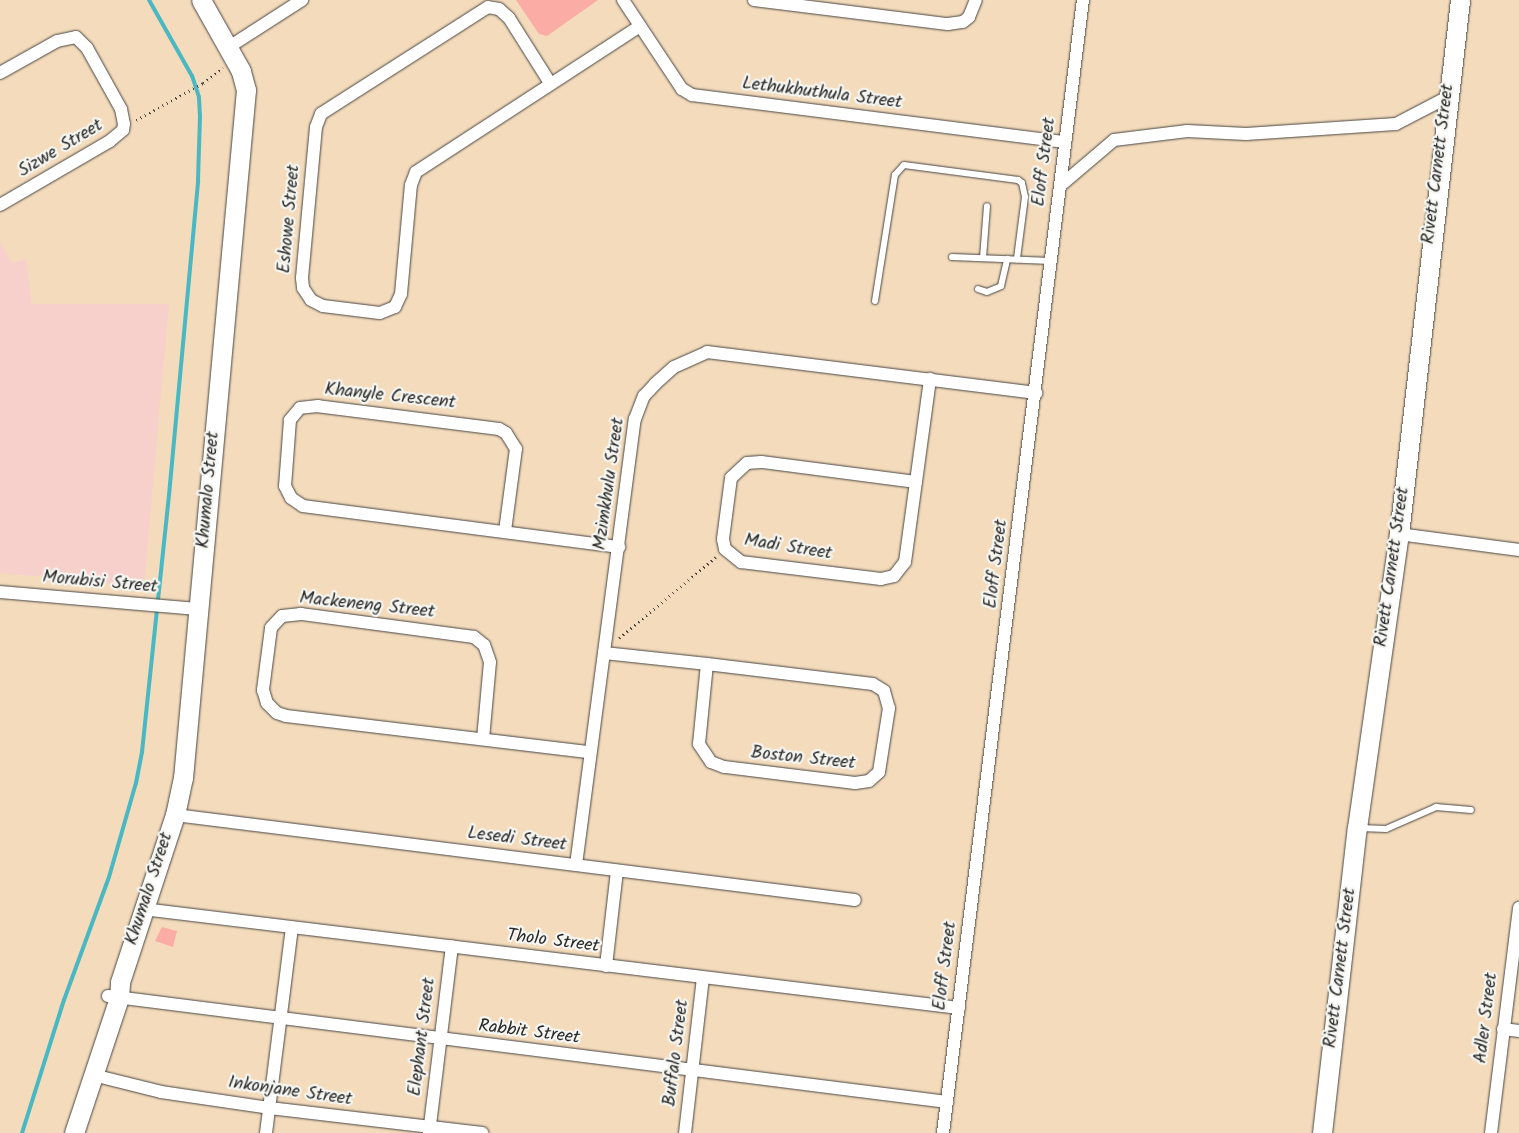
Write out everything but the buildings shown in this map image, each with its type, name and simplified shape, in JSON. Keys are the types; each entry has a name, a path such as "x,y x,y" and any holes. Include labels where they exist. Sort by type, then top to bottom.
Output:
{"street":[{"name":"Khumalo Street","path":"74,1133 93,1075 116,992 175,815 183,778 246,90 232,53 201,0"},
{"path":"232,53 285,5 302,0"},
{"name":"Lethukhuthula Street","path":"623,0 682,89 692,95 1065,142"},
{"path":"754,0 948,24 963,22 969,17 976,0"},
{"name":"Eloff Street","path":"943,1133 1036,393 1083,0"},
{"name":"Rivett Carnett Street","path":"1322,1133 1358,828 1399,534 1446,98 1460,0"},
{"name":"Eshowe Street","path":"550,83 509,18 499,9 488,7 321,114 316,127 302,278 303,288 311,300 323,306 380,313 395,307 402,294 412,185 416,172 640,26"},
{"name":"Sizwe Street","path":"0,73 56,40 76,37 91,56 124,121 122,130 110,141 0,205"},
{"path":"1060,186 1114,140 1187,131 1246,134 1396,124 1446,98"},
{"name":"Mzimkhulu Street","path":"576,865 638,408 654,384 688,359 706,352 727,353 1036,393"},
{"name":"Madi Street","path":"916,482 762,462 747,463 730,478 723,539 725,550 740,562 881,579 894,576 905,562 916,482 930,379"},
{"name":"Khanyle Crescent","path":"505,531 516,449 506,433 499,429 318,406 300,408 290,420 285,486 297,503 619,547"},
{"path":"1399,534 1519,550"},
{"name":"Morubisi Street","path":"0,592 197,609"},
{"name":"Mackeneng Street","path":"482,739 490,662 484,645 474,637 301,614 282,616 270,628 263,690 267,703 277,713 482,739 590,752"},
{"name":"Boston Street","path":"604,653 707,664 867,682 879,687 888,699 889,708 879,772 869,781 855,783 724,767 711,762 699,744 707,664"},
{"name":"Lesedi Street","path":"175,815 856,900"},
{"path":"606,966 617,871"},
{"name":"Adler Street","path":"1491,1133 1519,908"},
{"name":"Tholo Street","path":"143,909 959,1008"},
{"path":"266,1133 292,928"},
{"name":"Elephant Street","path":"429,1130 452,946"},
{"name":"Buffalo Street","path":"685,1133 704,978"},
{"name":"Khumalo Street","path":"62,1133 116,992"},
{"name":"Rabbit Street","path":"116,992 280,1019 947,1102"},
{"path":"1503,1029 1519,1031"},
{"name":"Inkonjane Street","path":"93,1075 155,1091 269,1108 429,1130 483,1133"}],"lane":[{"path":"875,301 895,175 904,165 1018,180 1022,184 1025,197 1016,259"},
{"path":"983,258 987,206"},
{"path":"952,257 1051,261"},
{"path":"978,289 987,292 1001,286 1007,259"},
{"path":"1358,828 1386,829 1436,807 1471,810"}],"path":[{"path":"124,121 138,120 200,85 232,53"},
{"path":"604,653 651,608 725,550"}],"shaded area":[{"path":"0,242 12,263 26,259 32,304 169,304 144,586 0,573"}],"waterway":[{"path":"22,1133 64,1000 109,877 136,783 142,752 169,495 198,180 200,117 199,97 192,76 149,0"}]}
